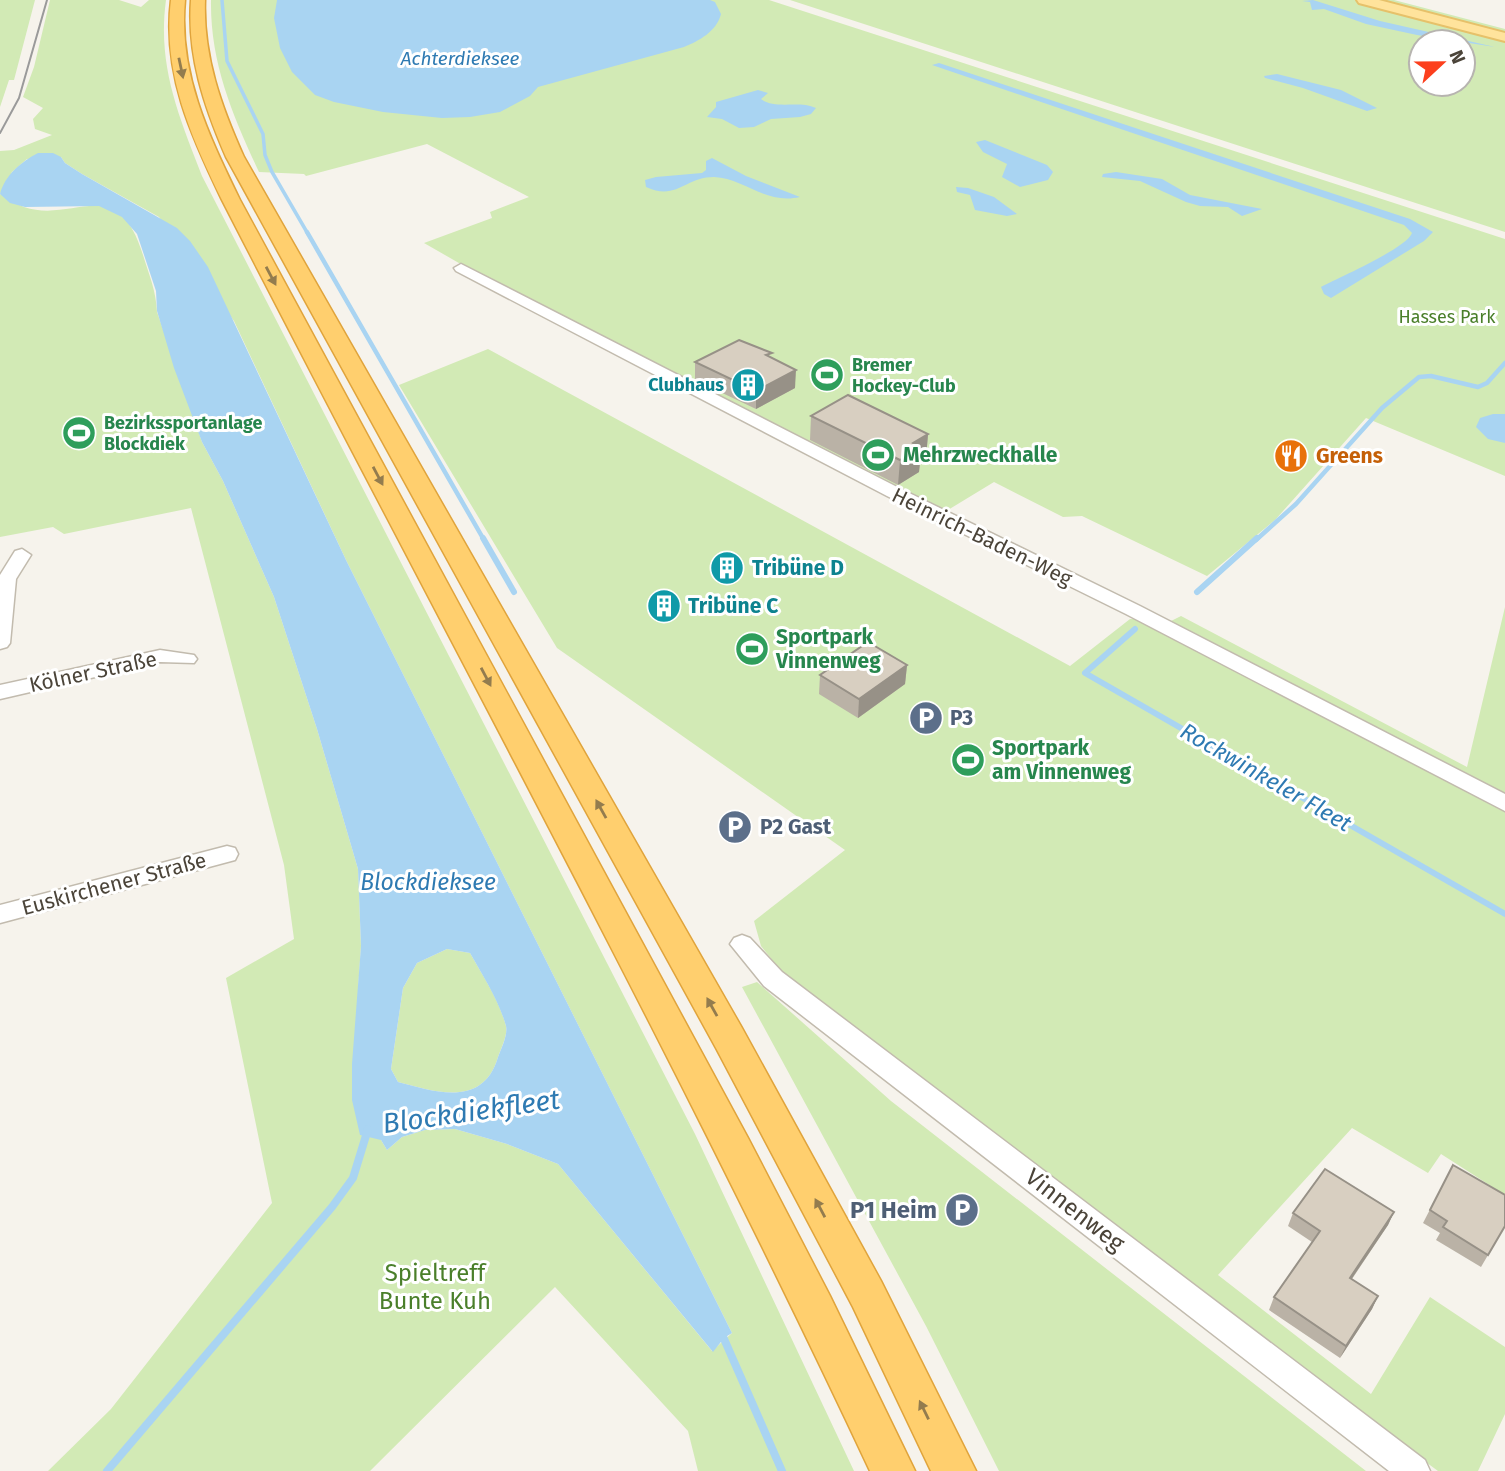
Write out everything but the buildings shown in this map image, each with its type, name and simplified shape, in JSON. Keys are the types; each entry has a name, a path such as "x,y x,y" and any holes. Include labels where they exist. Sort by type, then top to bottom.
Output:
{"highway":[{"path":"178,0 179,58 186,93 199,132 231,200 689,1056 822,1321 892,1471"},
{"path":"198,0 197,30 208,88 235,158 729,1038 866,1294 954,1471"}],"main road":[{"path":"1363,0 1505,37"}],"street":[{"name":"Heinrich-Baden-Weg","path":"461,268 893,492 1140,613 1505,803"},
{"path":"0,643 7,579 22,555"},
{"name":"Kölner Straße","path":"0,692 160,656 187,659"},
{"name":"Euskirchener Straße","path":"0,914 227,854"},
{"name":"Vinnenweg","path":"742,944 773,979 1414,1471"}],"green space":[{"path":"0,0 35,0 14,80 9,80 0,107"},
{"name":"Spieltreff Bunte Kuh","path":"50,0 119,0 141,7 149,0 166,0 164,24 167,69 178,111 202,176 695,1134 854,1471 698,1471 688,1431 555,1287 370,1471 48,1471 111,1409 272,1203 226,978 294,939 284,865 191,508 64,534 53,527 0,537 0,151 14,150 52,135 35,129 33,119 43,108 23,97 34,67","holes":["61,157 65,163 82,174 159,217 234,321 346,560 732,1333 712,1351 558,1164 507,1144 455,1129 425,1130 402,1137 387,1150 381,1140 358,990 361,946 358,869 317,729 274,597 223,481 202,442 157,312 154,290 143,255 132,230 120,214 107,207 42,210 24,207 0,194 12,172 27,159"]},
{"name":"Hasses Park","path":"211,0 769,0 1505,239 1505,476 1366,418 1275,520 1207,576 1082,516 1063,517 994,482 943,513 506,290 424,243 492,218 490,212 529,197 427,144 306,176 259,172 225,89 214,46"},
{"path":"790,0 1357,0 1463,28 1407,28 1407,98 1477,98 1477,32 1505,39 1505,232"},
{"path":"1370,0 1394,0 1505,29 1505,35"},
{"name":"Sportpark am Vinnenweg","path":"488,349 1070,666 1130,619 1135,619 1505,811 1505,1195 1441,1154 1428,1173 1352,1128 1218,1275 1371,1394 1430,1297 1505,1347 1505,1414 1478,1471 1438,1471 1250,1332 781,971 761,946 754,921 845,850 557,648 399,385"},
{"path":"1505,607 1505,796 1167,623 1181,616 1467,767"},
{"path":"447,949 470,953 495,998 506,1026 504,1042 491,1073 481,1084 470,1090 457,1092 442,1092 398,1082 391,1069 403,988 417,963"},
{"path":"757,982 891,1101 1366,1471 999,1471 926,1326 742,987"}],"water":[{"name":"Achterdieksee","path":"277,0 710,0 715,2 721,14 711,30 684,47 538,87 530,96 500,112 442,118 383,112 334,102 315,95 292,72 280,48 274,18"},
{"path":"1313,0 1411,28 1407,28 1407,33 1366,24 1324,9 1312,10 1310,2 1302,1"},
{"path":"939,63 1410,219 1433,232 1424,241 1331,298 1324,294 1321,287 1385,254 1412,233 1404,225 932,65"},
{"path":"1277,74 1341,90 1377,108 1367,111 1264,76"},
{"path":"758,90 768,93 761,99 773,104 816,108 811,114 771,119 754,127 739,128 722,119 707,117 716,107 716,102"},
{"path":"985,140 1047,165 1053,172 1048,180 1020,187 1002,177 1007,164 983,152 976,142"},
{"name":"Blockdieksee","path":"38,153 53,153 61,157 65,163 82,174 177,228 208,267 346,560 732,1333 724,1338 713,1352 558,1164 507,1144 455,1129 425,1130 402,1137 387,1150 381,1140 360,1135 352,1100 352,1064 361,946 358,869 317,729 274,597 223,481 202,442 174,368 157,311 156,291 137,234 122,217 99,206 25,207 10,203 0,194 14,170","holes":["447,949 470,953 495,998 506,1026 504,1042 491,1073 481,1084 470,1090 457,1092 442,1092 398,1082 391,1069 403,988 417,963"]},
{"path":"712,158 746,176 800,197 776,197 725,178 714,177 673,190 657,191 646,187 645,180 656,177 702,173 706,170 706,161"},
{"path":"1116,172 1162,179 1190,195 1262,209 1242,216 1228,207 1200,206 1186,202 1140,181 1102,177 1103,174"},
{"path":"956,187 994,197 1017,214 1007,216 975,210 970,195 957,192"},
{"path":"1505,414 1505,443 1488,439 1476,427 1480,418"}],"waterway":[{"path":"222,0 227,61 263,134 265,155 272,172 308,234"},
{"path":"307,232 484,540"},
{"name":"Rockwinkeler Fleet","path":"1256,540 1296,504 1382,408 1419,377 1431,376 1478,387 1487,383 1505,363"},
{"path":"483,538 514,592"},
{"name":"Rockwinkeler Fleet","path":"1197,592 1257,538"},
{"name":"Rockwinkeler Fleet","path":"1135,629 1085,673 1505,914"},
{"name":"Blockdiekfleet","path":"107,1471 332,1207 353,1178 368,1129"},
{"name":"Blockdiekfleet","path":"721,1332 782,1471"}],"tram line":[{"path":"0,133 19,98 47,0"}],"place":[{"name":"Bremer Hockey-Club","path":"827,375"},
{"name":"Clubhaus","path":"748,385"},
{"name":"Bezirkssportanlage Blockdiek","path":"79,433"},
{"name":"Mehrzweckhalle","path":"878,455"},
{"name":"Greens","path":"1291,456"},
{"name":"Tribüne D","path":"727,568"},
{"name":"Tribüne C","path":"664,606"},
{"name":"Sportpark Vinnenweg","path":"752,649"},
{"name":"P3","path":"926,718"},
{"name":"Sportpark am Vinnenweg","path":"968,760"},
{"name":"P2 Gast","path":"735,827"},
{"name":"P1 Heim","path":"962,1210"}]}
